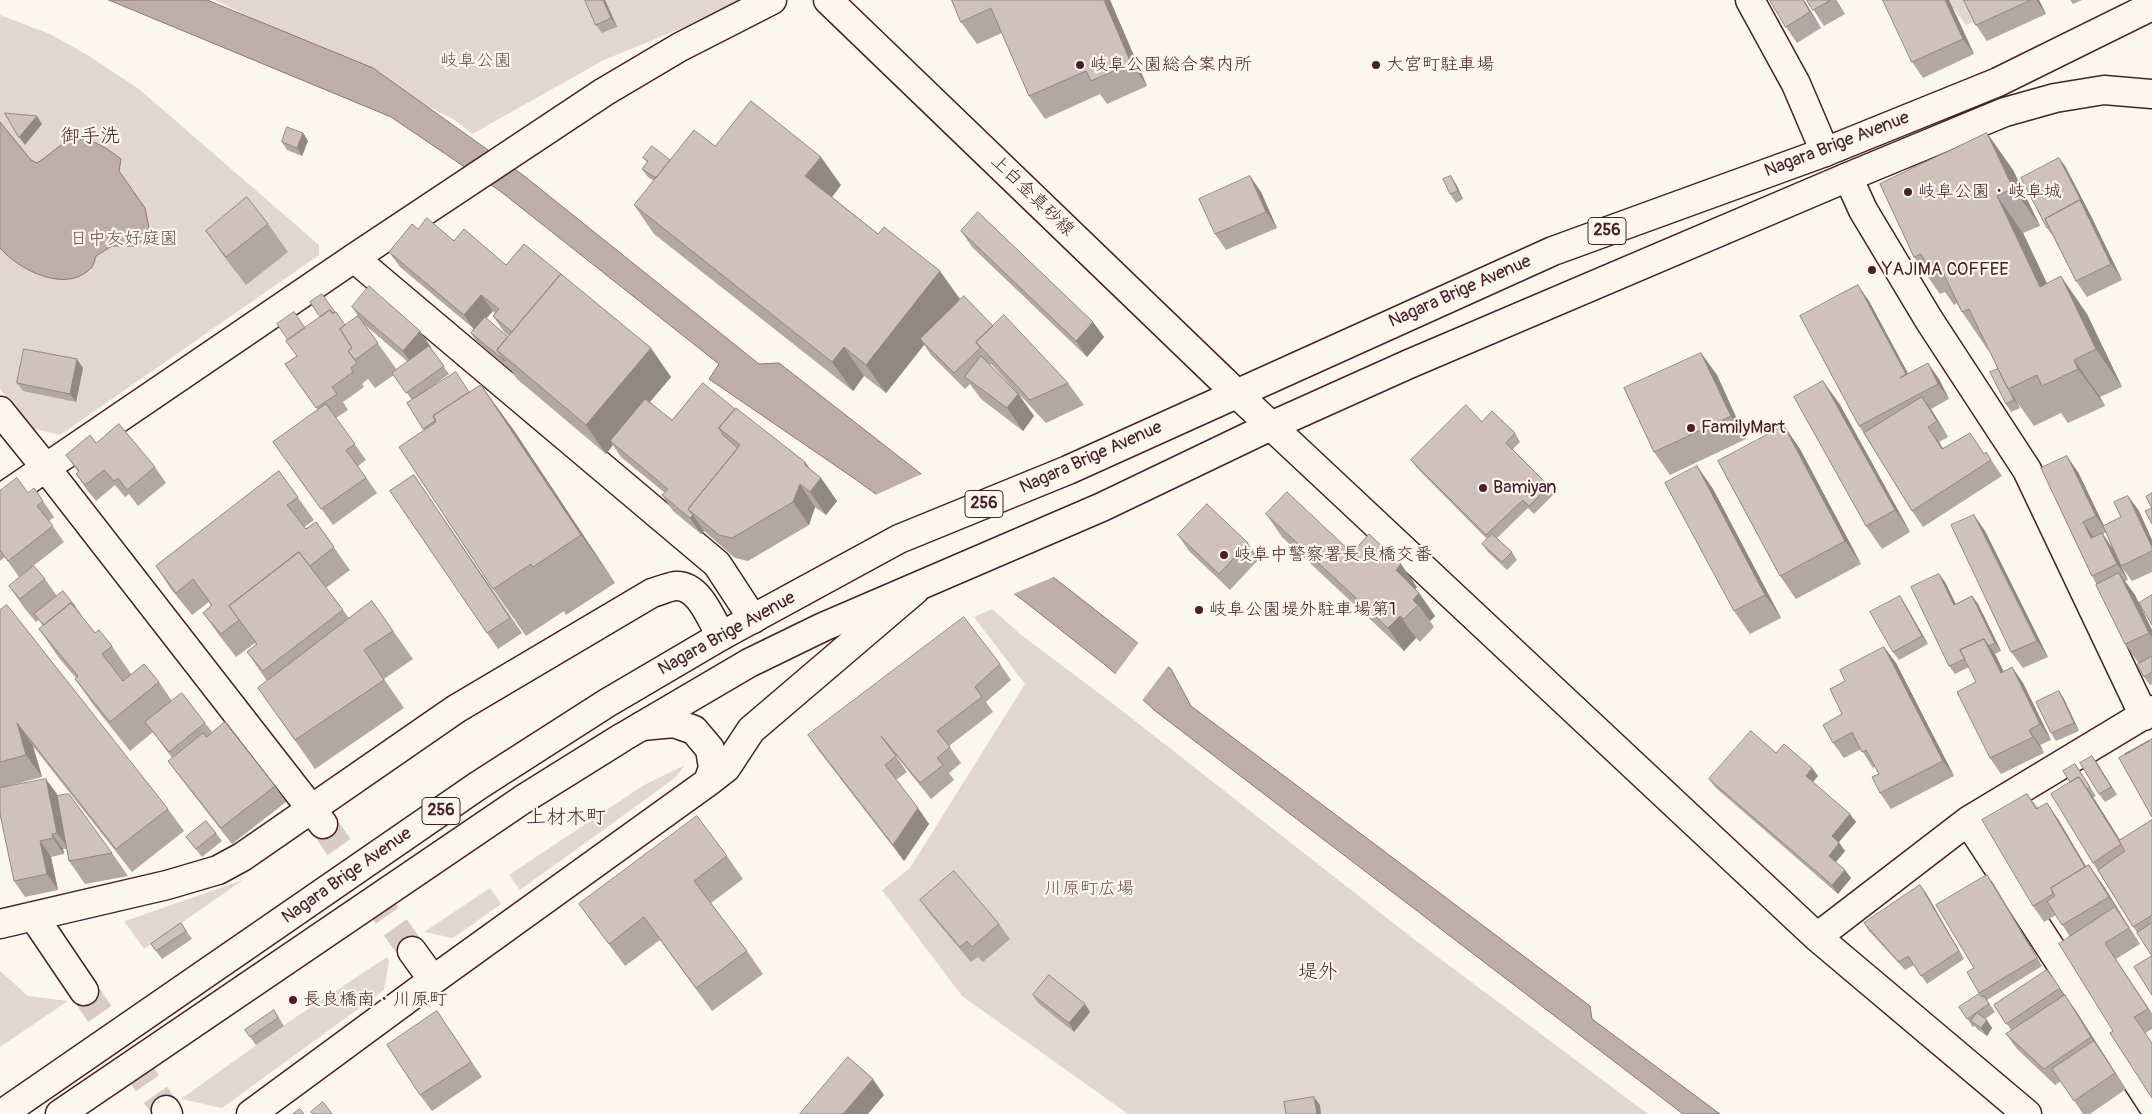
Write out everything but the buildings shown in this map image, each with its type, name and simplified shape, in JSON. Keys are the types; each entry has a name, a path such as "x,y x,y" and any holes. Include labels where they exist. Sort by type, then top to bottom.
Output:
{"main road":[{"path":"0,499 604,92 680,47 772,0"},
{"name":"上白金真砂線","path":"828,0 1271,426 1817,936 2028,1114"},
{"path":"1750,0 1796,84 1825,152"},
{"name":"Nagara Brige Avenue","path":"2,1114 479,785 607,703 721,636 899,539 1068,470 1236,392 1554,251 1825,152 1998,82 2152,6"},
{"name":"Nagara Brige Avenue","path":"60,1114 522,800 749,663 823,627 1102,507 1271,426 1409,364 1848,176 2005,112 2055,98 2104,90 2152,94"},
{"path":"1817,936 1968,821 2148,713 2027,470 1929,320 1863,210 1848,176"},
{"path":"361,254 717,564 753,619"},
{"path":"0,411 317,816"},
{"path":"251,1114 726,768 751,730 930,581"},
{"path":"0,924 167,886 218,870 317,816 456,709 652,593 676,586 690,589 698,596 721,636"},
{"path":"642,726 674,722 694,730 710,749 713,768 708,782"},
{"path":"1968,821 2152,1104"},
{"path":"34,917 84,990"},
{"path":"412,950 433,980"}],"green space":[{"name":"岐阜公園","path":"215,0 751,0 604,60 472,134 453,119"},
{"path":"1947,0 2021,0 1966,25"},
{"name":"日中友好庭園","path":"0,15 50,34 89,56 139,89 319,245 319,255 60,435 31,428 0,389"},
{"name":"川原町広場","path":"992,609 1020,634 1116,706 1415,940 1648,1114 1128,1114 962,996 882,890 910,868 1025,684 974,617"},
{"path":"685,765 675,778 520,890 509,875 644,785"},
{"path":"243,880 144,949 124,921 128,920"},
{"path":"490,888 501,904 453,938 424,932"},
{"path":"387,957 389,961 384,990 222,1108 181,1099 290,1021"},
{"path":"0,971 28,996 68,1001 0,1047"}],"shaded area":[{"path":"109,0 207,0 373,68 523,175 759,364 779,363 1171,669 1191,706 1590,1006 1592,1019 1720,1114 1683,1114 1154,710 1109,668 1020,598 855,479 709,379 719,364 500,191 391,117"},
{"path":"0,122 31,160 37,163 63,144 82,139 96,143 121,159 119,171 145,208 149,228 143,241 134,246 112,246 96,256 92,267 82,275 70,279 44,276 31,271 8,256 0,248"}],"pier":[{"path":"924,473 1056,576 1011,595 873,496"},
{"path":"1139,642 1169,665 1141,702 1114,676"}],"tunnel":[{"path":"323,824 412,951"},
{"path":"84,991 166,1110"}],"place":[{"name":"岐阜公園総合案内所","path":"1080,65"},
{"name":"大宮町駐車場","path":"1376,65"},
{"name":"岐阜公園・岐阜城","path":"1908,192"},
{"name":"YAJIMA COFFEE","path":"1872,270"},
{"name":"FamilyMart","path":"1691,428"},
{"name":"Bamiyan","path":"1483,488"},
{"name":"岐阜中警察署長良橋交番","path":"1224,555"},
{"name":"岐阜公園堤外駐車場第1","path":"1199,610"},
{"name":"長良橋南・川原町","path":"293,1000"}],"district":[{"name":"御手洗","path":"90,137"},
{"name":"上材木町","path":"566,818"},
{"name":"堤外","path":"1318,973"}]}
